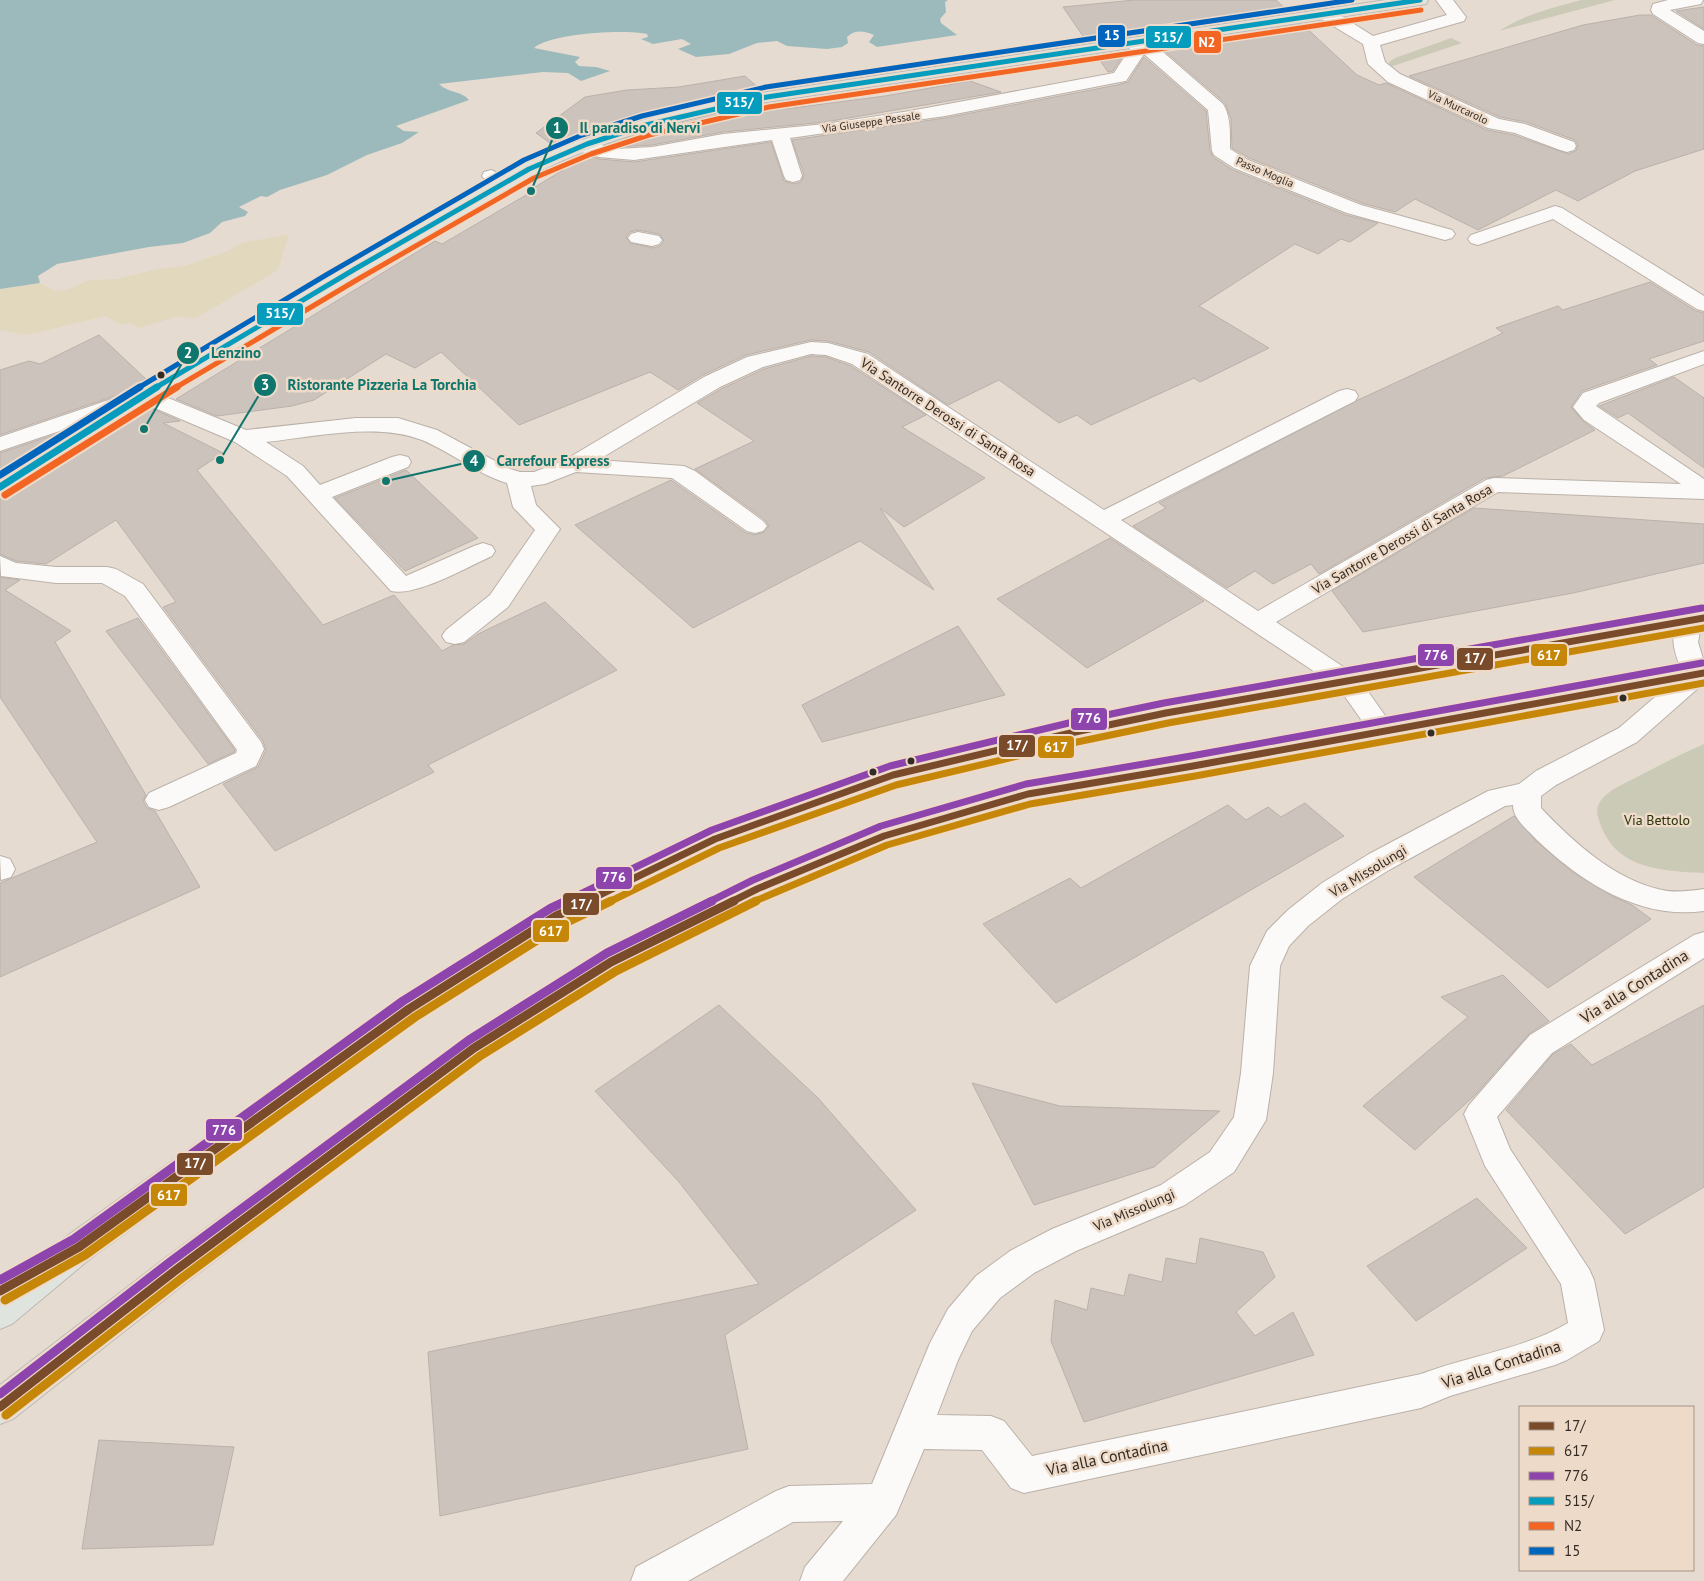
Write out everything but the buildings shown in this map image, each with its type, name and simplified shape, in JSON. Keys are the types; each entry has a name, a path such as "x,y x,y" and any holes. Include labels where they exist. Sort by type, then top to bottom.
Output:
{"main road":[{"path":"0,487 144,395 355,269 498,180 622,131 686,113 767,97 1142,43 1420,0"},
{"path":"0,1313 79,1247 417,1004 556,916 715,839 893,774 1166,713 1697,619"},
{"path":"0,1407 176,1270 474,1048 611,962 757,889 884,836 1028,794 1700,674"},
{"path":"0,1291 79,1247"}],"street":[{"path":"1326,14 1371,42 1458,17 1444,0"},
{"path":"1695,0 1663,6 1659,10 1704,39"},
{"name":"Via Murcarolo","path":"1371,42 1376,64 1394,78 1494,124 1519,128 1567,146"},
{"name":"Via Giuseppe Pessale","path":"582,146 598,153 631,155 724,139 780,135 963,109 1120,77 1142,43"},
{"name":"Passo Moglia","path":"1142,43 1216,108 1220,127 1221,151 1241,164 1354,209 1395,218 1445,234"},
{"path":"780,135 793,176"},
{"path":"1478,239 1555,212 1704,305"},
{"name":"Via Santorre Derossi di Santa Rosa","path":"144,395 243,437 309,432 356,424 398,425 429,435 502,474 518,479 537,479 573,466 712,382 755,362 810,348 828,349 860,359 1348,682"},
{"name":"Via Santorre Derossi di Santa Rosa","path":"1704,357 1591,398 1584,406 1592,415 1704,490"},
{"path":"0,444 144,395"},
{"path":"1100,518 1347,396"},
{"path":"243,437 295,471 400,584 411,583 483,551"},
{"path":"317,494 400,462"},
{"path":"573,466 676,471 687,476 755,526"},
{"path":"454,636 499,601 548,529 525,506 518,479"},
{"name":"Via Santorre Derossi di Santa Rosa","path":"1257,622 1494,485 1704,490"},
{"path":"0,564 10,570 56,575 107,575 134,590 251,750 246,759 158,800"},
{"path":"1697,619 1684,632 1687,654 1700,674 1628,736 1546,778 1527,792 1527,812 1550,837 1613,883 1660,901 1689,902 1704,900"},
{"path":"1348,682 1383,732"},
{"name":"Via Missolungi","path":"819,1581 882,1502 913,1432 945,1348 960,1320 988,1288 1022,1262 1064,1240 1173,1195 1222,1162 1250,1120 1257,1073 1264,966 1276,939 1298,918 1332,891 1379,862 1498,798 1527,792"},
{"name":"Via alla Contadina","path":"913,1432 991,1433 1024,1475 1421,1391 1448,1380 1555,1350 1587,1330 1577,1280 1497,1156 1480,1114 1541,1044 1704,943"},
{"path":"650,1581 789,1504 882,1502"}],"green space":[{"path":"1581,0 1615,0 1499,31 1529,16"},
{"path":"1451,38 1462,43 1390,67 1389,62 1395,58"},
{"name":"Via Bettolo","path":"1704,744 1704,873 1658,869 1631,860 1619,852 1609,841 1598,818 1597,811 1600,801 1618,786"}],"sand":[{"path":"289,234 278,270 196,318 175,317 139,328 130,323 121,325 106,316 27,335 0,330 0,289 40,283 55,291 69,289 90,280 117,279 158,269 184,266 228,251 242,243"}],"water":[{"path":"0,0 948,0 945,2 946,12 940,19 941,23 957,35 877,47 869,42 874,35 860,32 853,33 847,37 848,43 842,47 827,49 787,46 777,41 757,43 729,54 696,57 678,49 691,44 682,39 653,44 641,39 648,37 647,34 606,32 555,39 534,48 580,57 575,62 579,66 596,67 610,71 581,81 568,73 543,72 439,84 446,89 463,95 469,100 396,126 404,131 419,132 402,143 367,155 327,175 280,190 267,197 261,196 239,207 248,212 245,216 222,222 210,233 183,243 149,247 57,264 38,276 40,283 0,289"}],"transit line":[{"name":"15","path":"0,475 260,314 524,160 582,135 673,107 766,87 1352,0"},
{"name":"515/","path":"0,487 144,395 355,269 529,169 587,144 616,134 676,117 767,97 1420,0"},
{"name":"N2","path":"5,495 149,404 360,278 534,178 620,143 678,127 769,107 1421,10"},
{"name":"776","path":"0,1280 74,1239 403,1001 551,908 712,830 890,766 1073,722 1164,703 1702,608"},
{"name":"17/","path":"0,1291 79,1247 409,1009 556,916 715,839 893,775 1075,732 1166,713 1704,618"},
{"name":"617","path":"5,1300 85,1255 415,1017 561,925 719,848 896,785 1077,742 1168,723 1704,628"},
{"name":"776","path":"0,1394 170,1262 469,1040 607,953 753,880 881,826 1026,784 1191,756 1702,663"},
{"name":"17/","path":"0,1407 176,1270 474,1048 611,962 757,889 884,836 1028,794 1193,766 1704,673"},
{"name":"617","path":"6,1415 182,1278 480,1056 616,971 761,898 887,845 1030,804 1195,776 1704,683"}],"place":[{"name":"Il paradiso di Nervi","path":"531,191"},
{"name":"Lenzino","path":"144,429"},
{"name":"Ristorante Pizzeria La Torchia","path":"220,460"},
{"name":"Carrefour Express","path":"386,481"}]}
